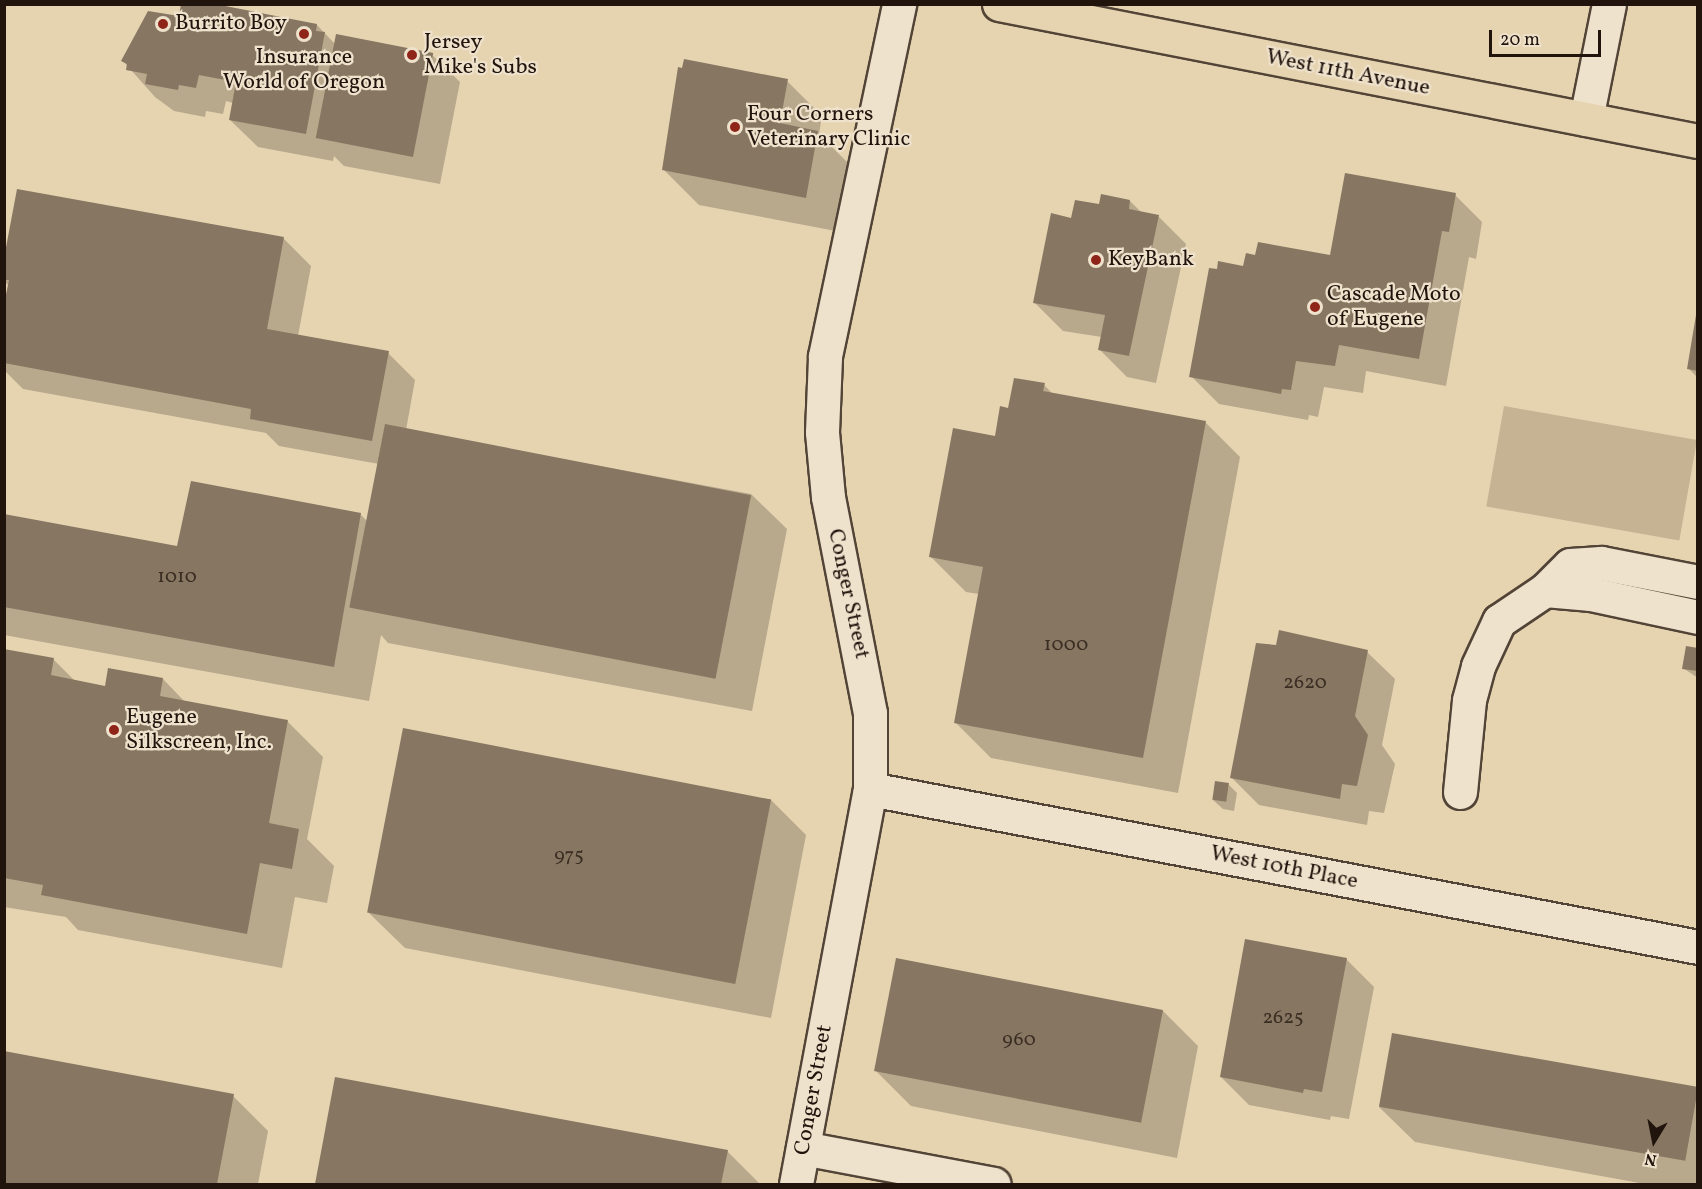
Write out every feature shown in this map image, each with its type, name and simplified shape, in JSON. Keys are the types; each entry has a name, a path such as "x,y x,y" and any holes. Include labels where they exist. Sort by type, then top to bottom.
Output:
{"main road":[{"name":"West 11th Avenue","path":"999,4 1698,141"}],"street":[{"name":"Conger Street","path":"796,1185 870,789 870,713 828,497 822,426 825,356 899,4"},
{"path":"1586,119 1609,4"},
{"path":"1460,792 1469,700 1478,666 1499,621 1545,590 1570,566 1601,563 1698,582"},
{"path":"1545,590 1591,594 1698,617"},
{"name":"West 10th Place","path":"870,789 1698,947"},
{"path":"803,1148 994,1185"}],"shaded area":[{"path":"1504,406 1697,440 1679,540 1486,506"}],"building":[{"path":"181,4 215,4 317,24 316,31 325,32 306,134 229,120 236,82 199,75 196,88 179,85 178,90 145,84 147,74 126,70 127,64 121,61 148,11 179,16"},
{"path":"336,34 433,53 413,157 316,138"},
{"name":"Four Corners Veterinary Clinic","path":"684,59 788,79 780,123 818,131 806,198 662,170 678,67 682,68"},
{"name":"Cascade Moto of Eugene","path":"1345,173 1456,193 1449,232 1442,231 1419,359 1339,345 1335,366 1296,361 1291,390 1282,389 1281,394 1189,377 1209,268 1217,269 1218,261 1243,266 1246,253 1255,255 1258,242 1330,255"},
{"path":"17,189 284,237 267,329 389,351 372,441 250,419 251,409 4,363 4,304 9,280 4,280 4,258"},
{"name":"KeyBank","path":"1101,194 1130,200 1129,209 1159,215 1129,356 1098,350 1105,315 1033,303 1051,213 1071,218 1075,200 1099,204"},
{"path":"1696,315 1698,316 1698,371 1687,369"},
{"path":"1014,378 1045,383 1043,391 1206,421 1143,758 954,723 983,567 929,557 953,428 995,436 1000,406 1008,408"},
{"path":"385,424 751,495 715,679 349,608"},
{"path":"191,481 361,513 334,667 4,607 4,514 177,546"},
{"path":"1279,630 1368,650 1355,716 1368,735 1357,786 1342,784 1340,799 1230,778 1256,643 1276,645"},
{"path":"1686,646 1698,648 1698,671 1682,669"},
{"path":"4,649 54,658 51,675 105,686 108,668 163,678 160,696 288,720 269,823 299,829 292,869 260,863 247,934 41,895 43,885 4,878"},
{"path":"403,728 771,800 735,984 367,913"},
{"path":"1215,781 1229,783 1226,802 1212,800"},
{"path":"1245,939 1347,958 1322,1092 1304,1089 1303,1093 1220,1077"},
{"path":"896,958 1163,1010 1141,1123 874,1071"},
{"path":"1392,1033 1698,1087 1685,1161 1379,1107"},
{"path":"4,1051 234,1094 217,1184 4,1184"},
{"path":"335,1077 728,1150 721,1184 315,1184"}],"place":[{"name":"Burrito Boy","path":"163,24"},
{"name":"Insurance World of Oregon","path":"304,34"},
{"name":"Jersey Mike's Subs","path":"412,55"},
{"name":"Four Corners Veterinary Clinic","path":"735,127"},
{"name":"KeyBank","path":"1096,260"},
{"name":"Cascade Moto of Eugene","path":"1315,307"},
{"name":"Eugene Silkscreen, Inc.","path":"114,730"}]}
